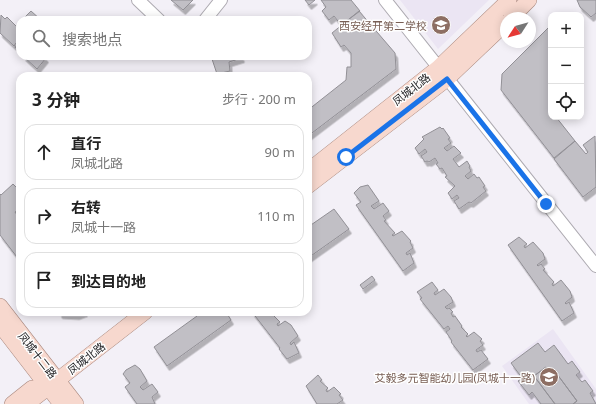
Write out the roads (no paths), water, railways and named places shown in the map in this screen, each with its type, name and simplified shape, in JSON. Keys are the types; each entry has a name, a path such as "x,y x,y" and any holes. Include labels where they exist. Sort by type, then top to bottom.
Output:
{"main road":[{"name":"凤城北路","path":"312,168 443,74 508,0"},
{"path":"517,12 530,0"},
{"name":"凤城北路","path":"312,183 500,28"},
{"name":"凤城十二路","path":"0,306 50,380 61,404"},
{"name":"凤城北路","path":"27,404 50,380 124,316"},
{"name":"凤城北路","path":"12,404 50,380 139,316"},
{"name":"凤城十二路","path":"0,325 50,380 76,404"}],"street":[{"path":"138,0 156,16"},
{"path":"208,16 221,0"},
{"path":"385,0 596,266"}],"place":[{"name":"西安经开第二学校","path":"441,25"},
{"name":"艾毅多元智能幼儿园(凤城十一路)","path":"549,377"}]}
